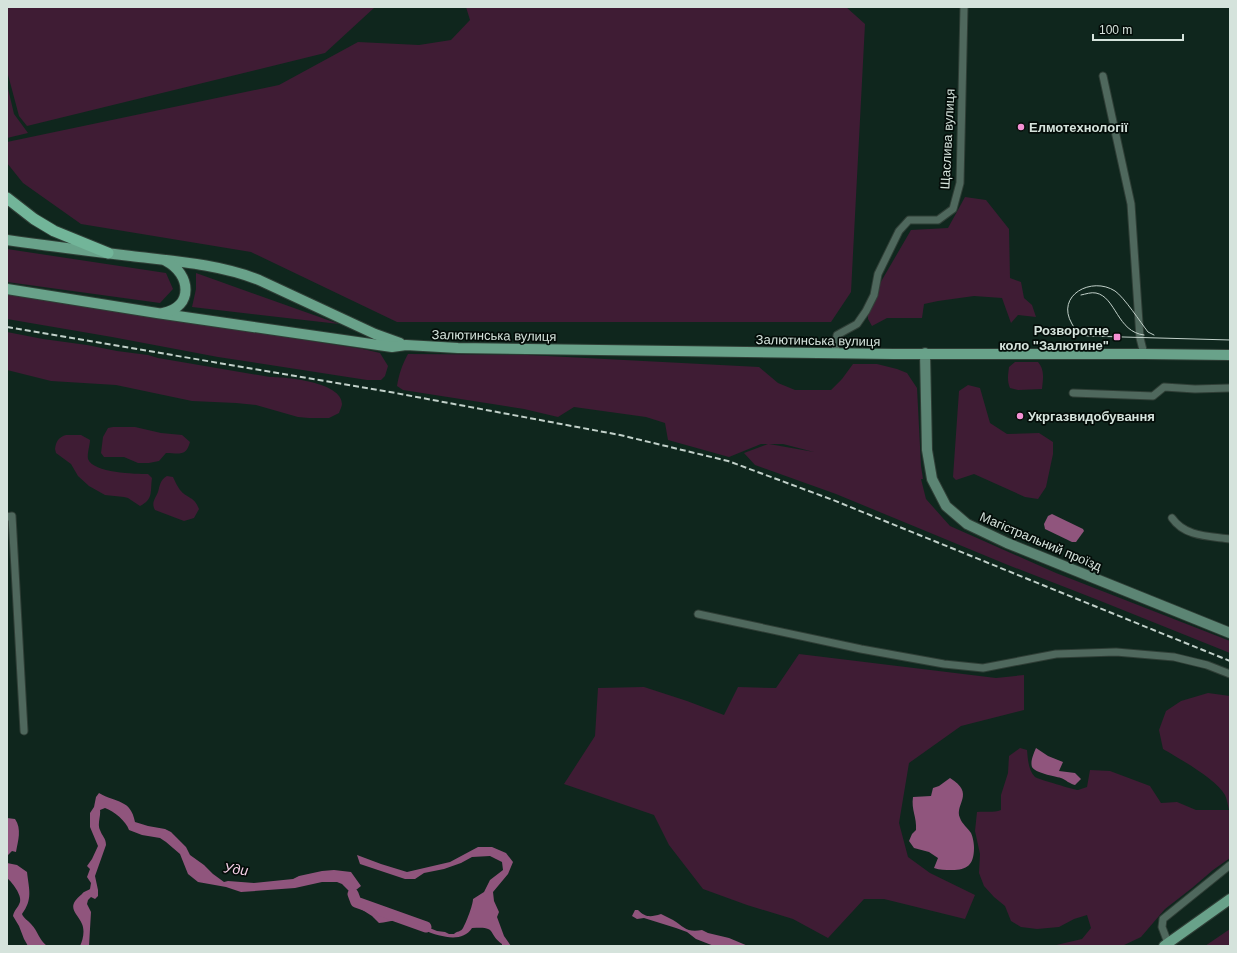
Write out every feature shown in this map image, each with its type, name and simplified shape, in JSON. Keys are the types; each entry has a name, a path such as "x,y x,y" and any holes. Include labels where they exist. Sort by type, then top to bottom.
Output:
{"highway":[{"path":"7,198 34,219 54,231 108,253"}],"main road":[{"path":"7,240 228,270 249,276 375,334 406,345"},
{"path":"157,313 173,310 180,304 185,293 185,284 181,274 175,267 162,260"},
{"path":"7,289 157,313 392,346 406,345"},
{"name":"Залютинська вулиця","path":"406,345 474,348 835,353 1230,355"},
{"name":"Магістральний проїзд","path":"925,353 927,450 932,479 946,506 967,524 1007,543 1230,634"},
{"path":"1166,945 1230,899"}],"street":[{"name":"Щаслива вулиця","path":"835,353 837,335 857,324 869,305 874,295 878,274 902,228 909,220 938,220 953,209 960,183 964,7"},
{"path":"1103,76 1131,204 1140,338 1144,354"},
{"path":"1073,393 1152,396 1164,387 1230,388"},
{"path":"7,517 12,516 24,731"},
{"path":"1172,518 1177,525 1191,533 1230,539"},
{"path":"698,614 861,649 944,664 983,668 1056,654 1116,652 1174,657 1207,665 1230,674"},
{"path":"1166,945 1162,927 1164,919 1230,865"}],"shaded area":[{"path":"7,7 375,7 325,53 27,126 19,116 7,71"},
{"path":"466,7 846,7 865,24 851,292 831,322 397,322 251,252 81,224 23,183 7,163 7,142 279,85 358,42 419,45 451,40 470,20"},
{"path":"7,84 14,114 28,133 7,138"},
{"path":"965,197 986,200 1009,229 1010,278 1021,282 1024,298 1032,305 1036,317 1018,315 1011,323 1002,298 974,296 924,304 922,318 887,318 872,326 868,319 868,304 911,230 948,228"},
{"path":"7,249 166,273 173,289 160,303 7,282"},
{"path":"196,273 339,324 192,307 196,289"},
{"path":"7,294 363,349 380,353 388,366 385,376 381,380 367,380 218,357 7,319"},
{"path":"7,332 270,377 312,382 333,390 340,397 342,405 339,413 329,418 309,418 298,417 256,405 192,401 116,385 51,381 7,370"},
{"path":"408,354 528,355 759,367 778,383 795,390 831,390 842,379 853,364 877,364 897,369 907,373 917,388 923,479 921,479 926,499 950,526 1056,573 1230,641 1230,653 1008,565 836,494 755,465 744,453 768,444 761,444 729,457 668,440 665,423 646,417 574,407 558,417 524,409 403,390 397,386 401,370","holes":["769,444 783,444 814,452"]},
{"path":"1015,362 1038,362 1043,371 1042,389 1018,390 1010,388 1008,380 1009,367"},
{"path":"968,385 980,388 990,423 1007,434 1039,433 1053,442 1053,454 1046,487 1038,499 1025,497 974,474 956,480 953,477 959,391"},
{"path":"135,427 161,433 182,435 190,442 184,452 166,453 159,461 149,463 138,463 124,457 104,457 101,453 103,437 108,428"},
{"path":"66,435 81,435 90,440 88,459 92,464 98,467 115,472 148,474 152,478 148,500 140,506 128,498 105,495 89,486 78,476 71,464 56,453 55,449 57,442 61,437"},
{"path":"167,476 173,477 181,491 197,505 199,509 194,518 184,521 155,510 153,505 154,501 162,481"},
{"path":"1052,514 1083,529 1084,531 1076,542 1072,542 1045,529 1044,524 1048,516"},
{"path":"799,654 996,678 1024,675 1024,710 961,726 909,763 899,823 908,857 930,873 975,895 965,919 884,899 864,899 828,938 793,919 747,905 703,889 669,845 654,815 564,784 595,736 598,688 644,687 724,715 738,687 776,688"},
{"path":"1208,693 1230,696 1230,858 1165,909 1141,937 1122,946 1052,946 1082,939 1091,928 1087,915 1074,919 1059,927 1037,929 1021,927 1011,921 1005,906 984,886 979,873 980,854 975,831 977,812 992,812 1001,810 1001,795 1008,773 1009,756 1020,748 1027,750 1030,768 1035,777 1075,790 1087,787 1090,770 1110,771 1150,786 1161,803 1177,802 1196,810 1229,810 1225,795 1214,782 1163,749 1159,730 1166,711 1181,701"},
{"path":"1036,748 1048,756 1063,762 1059,771 1075,773 1081,779 1075,785 1061,778 1041,773 1034,769 1032,767 1032,757"},
{"path":"950,778 962,789 963,794 959,813 961,820 972,835 974,854 973,859 966,868 957,870 943,870 934,868 938,858 929,852 914,848 909,841 912,834 916,830 913,797 931,796 933,788 939,786"},
{"path":"99,793 126,805 130,809 135,822 165,829 171,832 186,847 190,855 224,882 254,883 293,879 299,876 322,871 334,870 351,872 361,886 356,890 357,898 364,906 380,912 387,917 390,916 424,925 437,931 449,934 454,934 462,929 469,914 473,899 484,892 490,880 503,870 502,862 490,856 472,857 444,869 424,873 415,879 405,879 360,864 357,855 407,872 450,862 478,847 492,847 506,853 513,862 508,874 493,892 494,901 499,912 497,917 504,936 511,946 502,946 491,931 486,928 472,928 465,934 457,937 447,937 436,935 398,921 379,923 372,916 353,904 351,893 342,884 337,882 322,882 295,888 241,892 226,887 198,882 188,874 180,854 166,842 160,838 142,835 129,830 119,817 112,811 105,808 100,810 99,828 106,845 95,876 98,896 95,899 91,897 87,904 91,912 89,946 80,946 83,935 83,927 75,913 73,906 84,892 90,889 91,883 87,877 90,869 87,866 98,846 90,827 90,813"},
{"path":"7,818 15,819 19,831 16,852 12,851 7,856"},
{"path":"7,863 17,865 27,872 29,899 28,904 22,914 47,946 28,946 24,939 13,916 20,902 20,896 7,878"},
{"path":"635,910 649,916 661,914 689,930 702,930 729,938 748,946 714,946 696,939 687,932 676,928 644,918 637,919 632,916"},
{"path":"1230,929 1230,946 1205,946"}],"waterway":[{"name":"Уди","path":"353,894 356,902 426,927"}],"tram line":[{"path":"1154,335 1148,332 1119,294 1106,287 1087,287 1078,291 1068,304 1068,314 1072,324 1075,329 1083,335 1230,340"},
{"path":"1081,295 1096,293 1103,296 1128,328 1144,335"}],"railway":[{"path":"7,327 390,392 620,435 728,461 833,500 1230,661"}],"place":[{"name":"Елмотехнології","path":"1021,127"},
{"name":"Розворотне коло \"Залютине\"","path":"1117,337"},
{"name":"Укргазвидобування","path":"1020,416"}]}
